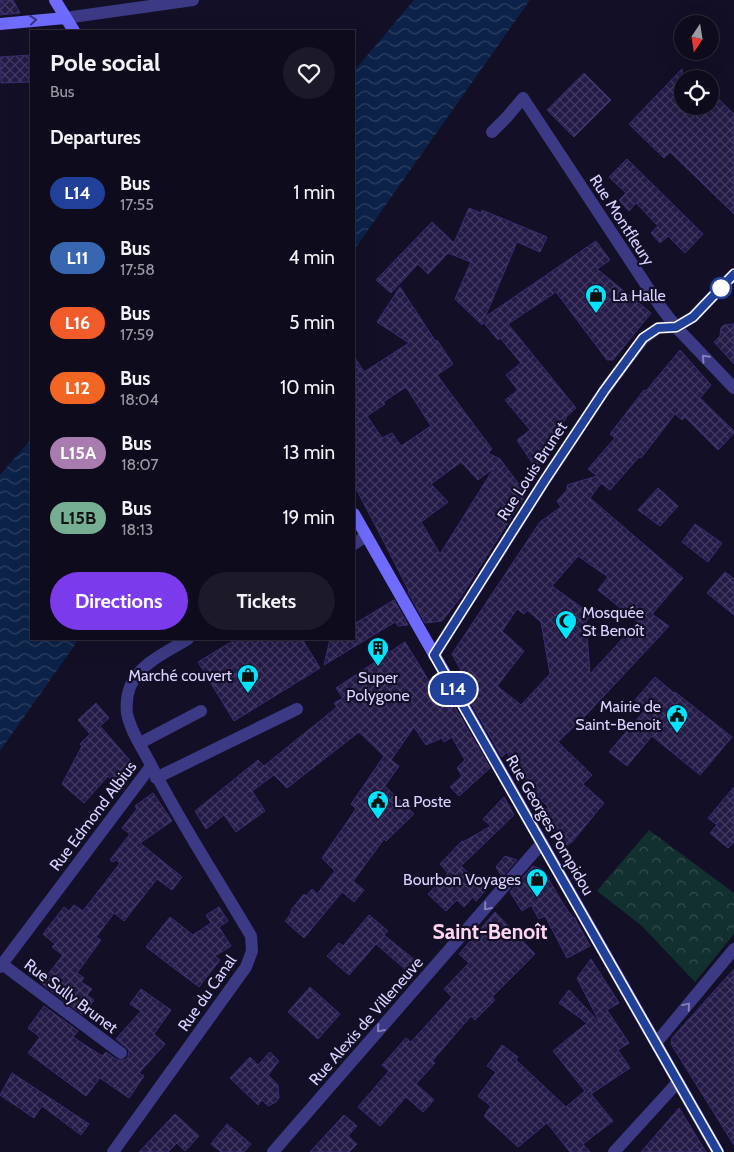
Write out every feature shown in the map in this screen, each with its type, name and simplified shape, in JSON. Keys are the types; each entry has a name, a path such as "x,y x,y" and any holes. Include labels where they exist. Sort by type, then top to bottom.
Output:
{"main road":[{"path":"55,0 73,30"},
{"path":"0,24 65,18"},
{"name":"Rue Georges Pompidou","path":"355,516 718,1152"}],"street":[{"path":"65,18 194,0"},
{"name":"Rue Montfleury","path":"492,132 523,98 660,306 676,327 734,388"},
{"path":"676,327 693,317 734,274"},
{"name":"Rue Louis Brunet","path":"434,655 545,480 617,372 643,338 658,328 676,327"},
{"path":"355,543 366,536"},
{"name":"Rue Edmond Albius","path":"1,966 154,772 130,724 126,700 130,686 138,673 149,662 186,640"},
{"path":"154,772 296,709"},
{"path":"140,744 201,711"},
{"name":"Rue du Canal","path":"113,1152 246,967 252,951 252,936 154,772"},
{"name":"Rue Alexis de Villeneuve","path":"273,1152 542,844"},
{"path":"656,1043 734,949"},
{"name":"Rue Sully Brunet","path":"1,966 121,1053"},
{"path":"614,1152 678,1082"}],"green space":[{"path":"649,830 734,893 734,934 695,982 642,926 597,891"}],"water":[{"path":"414,0 530,0 355,249 355,70"},
{"path":"30,440 30,640 78,640 0,751 0,475"}],"building":[{"path":"0,0 13,0 20,13 0,15"},
{"path":"30,55 30,82 1,83 0,57"},
{"path":"584,73 611,100 574,137 547,110"},
{"path":"674,77 674,115 719,115 719,100 734,114 734,214 670,152 664,158 629,124"},
{"path":"627,159 703,234 685,253 668,236 660,243 651,233 658,226 636,203 629,211 619,200 626,193 609,177"},
{"path":"469,208 481,213 482,210 547,237 540,252 517,242 485,317 596,241 610,260 597,269 651,313 613,360 607,360 556,292 508,324 576,408 567,416 537,470 517,440 530,430 505,400 518,390 506,375 521,363 500,338 498,340 483,322 482,325 455,299 471,262 448,253 428,274 418,264 391,293 376,280 432,222 454,243"},
{"path":"400,287 436,342 437,340 453,364 437,375 492,449 488,453 500,459 526,494 460,598 442,621 425,623 355,487 355,358 364,372 409,343 377,322","holes":["406,387 431,426 401,446 392,433 382,438 367,416 385,404 383,402","461,462 478,480 494,468 440,554 421,522 448,502 431,484"]},
{"path":"734,324 734,364 714,342 720,336 721,328 724,325"},
{"path":"680,350 711,385 700,398 734,433 718,450 685,417 682,420 675,414 641,458 639,457 610,490 601,483 590,498 683,578 652,614 669,626 587,714 558,742 592,775 583,784 604,803 572,842 567,845 560,842 543,813 548,807 536,795 534,796 507,752 502,757 463,689 469,685 452,654 540,522 561,507 557,501 567,490 567,485 597,476 588,469 615,438 610,434 644,390 646,391","holes":["578,556 608,577 598,590 638,622 590,674 586,621 592,615 552,586","517,609 524,614 527,610 541,622 550,674 521,705 497,686 524,651 502,631"]},
{"path":"658,488 678,506 660,526 638,510"},
{"path":"695,524 722,543 708,562 682,542"},
{"path":"725,572 734,579 734,615 707,593"},
{"path":"394,600 408,625 398,626 395,622 324,665 330,640 355,640 355,623"},
{"name":"Marché couvert","path":"234,640 303,640 320,668 234,721 198,662"},
{"path":"405,642 442,702 449,697 490,768 459,796 450,787 462,776 457,768 465,760 452,737 444,742 442,738 426,745 414,727 391,760 399,766 385,786 414,814 386,841 384,839 353,881 364,890 354,902 342,892 304,938 285,921 304,894 306,896 312,889 317,894 335,871 322,858 356,809 351,804 384,756 359,732 287,788 274,775 252,791 265,811 236,832 224,815 206,829 195,811 258,760 264,766 337,707 334,703 343,698 336,688"},
{"name":"Mairie de Saint-Benoit","path":"655,677 732,737 700,775 652,736 627,766 609,752 646,709 635,700"},
{"path":"96,703 109,718 100,726 133,764 113,782 108,776 84,803 62,784 82,746 80,744 90,734 78,720"},
{"path":"734,787 734,842 728,848 710,833 717,825 708,818"},
{"path":"153,793 172,821 140,843 182,877 172,890 157,879 124,921 114,913 96,937 101,940 77,973 84,978 81,982 92,989 87,995 94,1000 83,1015 41,983 63,955 52,947 55,944 43,934 64,907 69,911 74,905 83,911 120,863 116,860 113,862 110,860 130,834 122,828 137,809 135,806"},
{"path":"504,797 514,815 461,866 486,890 476,901 473,897 464,907 457,900 446,911 428,894 448,873 440,864 462,841 491,826 483,819"},
{"path":"505,856 517,860 502,877 496,867"},
{"path":"533,866 543,870 562,902 574,917 590,946 567,958 545,916 539,919 531,905 522,911 510,892"},
{"path":"219,907 228,921 219,927 231,946 215,956 220,960 199,987 146,947 170,917 193,935 211,923 206,915"},
{"path":"495,912 535,954 492,997 495,1000 475,1020 471,1016 432,1061 435,1063 416,1084 434,1100 423,1112 406,1097 380,1126 358,1107 389,1071 382,1065 406,1038 411,1042 452,997 444,989 469,963 459,954"},
{"path":"369,915 388,931 384,935 421,965 412,975 376,944 349,975 327,956 339,943 343,946"},
{"path":"591,959 619,1003 607,1010 629,1043 618,1050 630,1068 591,1094 613,1121 583,1144 590,1152 570,1152 547,1123 518,1147 484,1116 491,1106 478,1096 496,1072 487,1066 502,1045 518,1057 516,1060 566,1107 585,1091 553,1051 587,1023 559,1003 569,990 600,1023 577,978"},
{"path":"734,969 734,1145 671,1044 672,1038"},
{"path":"310,987 340,1014 318,1039 288,1012"},
{"path":"141,989 171,1010 154,1034 165,1044 139,1073 144,1076 129,1098 100,1078 86,1096 28,1053 40,1037 28,1028 44,1006 78,1031 73,1037 102,1056 106,1052 117,1060 125,1060 128,1057 129,1050 116,1039 141,1011 130,1004"},
{"path":"270,1052 279,1061 268,1075 278,1085 279,1098 268,1106 262,1100 258,1105 230,1078 250,1057 258,1065"},
{"path":"12,1073 89,1124 81,1135 42,1106 34,1118 0,1095"},
{"path":"679,1108 706,1152 641,1152"},
{"path":"175,1114 199,1136 185,1151 177,1143 168,1152 139,1152"},
{"path":"344,1115 357,1126 348,1136 357,1144 349,1152 310,1152"},
{"path":"227,1124 251,1144 244,1152 221,1152 211,1144"}],"bus line":[{"name":"L14","path":"718,1152 434,655 545,480 617,372 643,338 658,328 676,327 693,317 734,274"}],"place":[{"name":"La Halle","path":"596,314"},
{"name":"Mosquée St Benoît","path":"566,640"},
{"name":"Super Polygone","path":"378,667"},
{"name":"Marché couvert","path":"248,694"},
{"name":"Mairie de Saint-Benoit","path":"677,734"},
{"name":"La Poste","path":"378,820"},
{"name":"Bourbon Voyages","path":"537,898"}],"district":[{"name":"Saint-Benoît","path":"490,931"}]}
